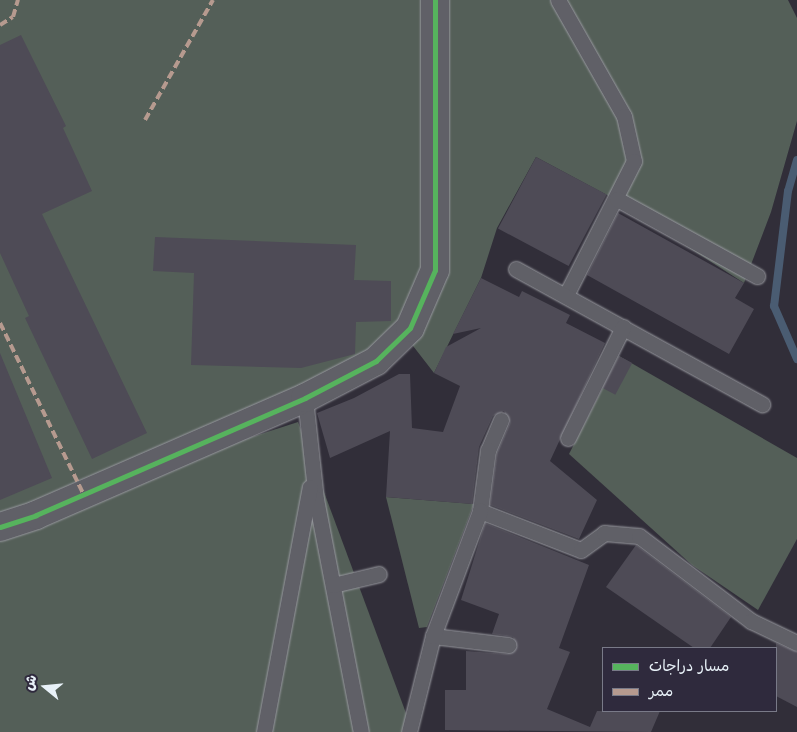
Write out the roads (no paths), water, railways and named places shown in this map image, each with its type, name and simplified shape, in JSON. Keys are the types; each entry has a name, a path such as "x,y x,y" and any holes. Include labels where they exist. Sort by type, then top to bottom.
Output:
{"street":[{"path":"0,527 44,512 305,398 376,361 410,328 435,270 435,0"}],"lane":[{"path":"558,0 624,116 634,161 617,199 566,295"},
{"path":"617,199 757,276"},
{"path":"516,269 762,404"},
{"path":"568,438 623,327"},
{"path":"305,398 313,471 362,732"},
{"path":"409,732 433,636 480,511 488,450 501,420"},
{"path":"264,732 313,471"},
{"path":"480,511 581,550 604,533 639,536 751,621 797,643"},
{"path":"333,585 379,574"},
{"path":"433,636 508,645"}],"waterway":[{"path":"797,160 788,191 774,306 797,359"}]}
